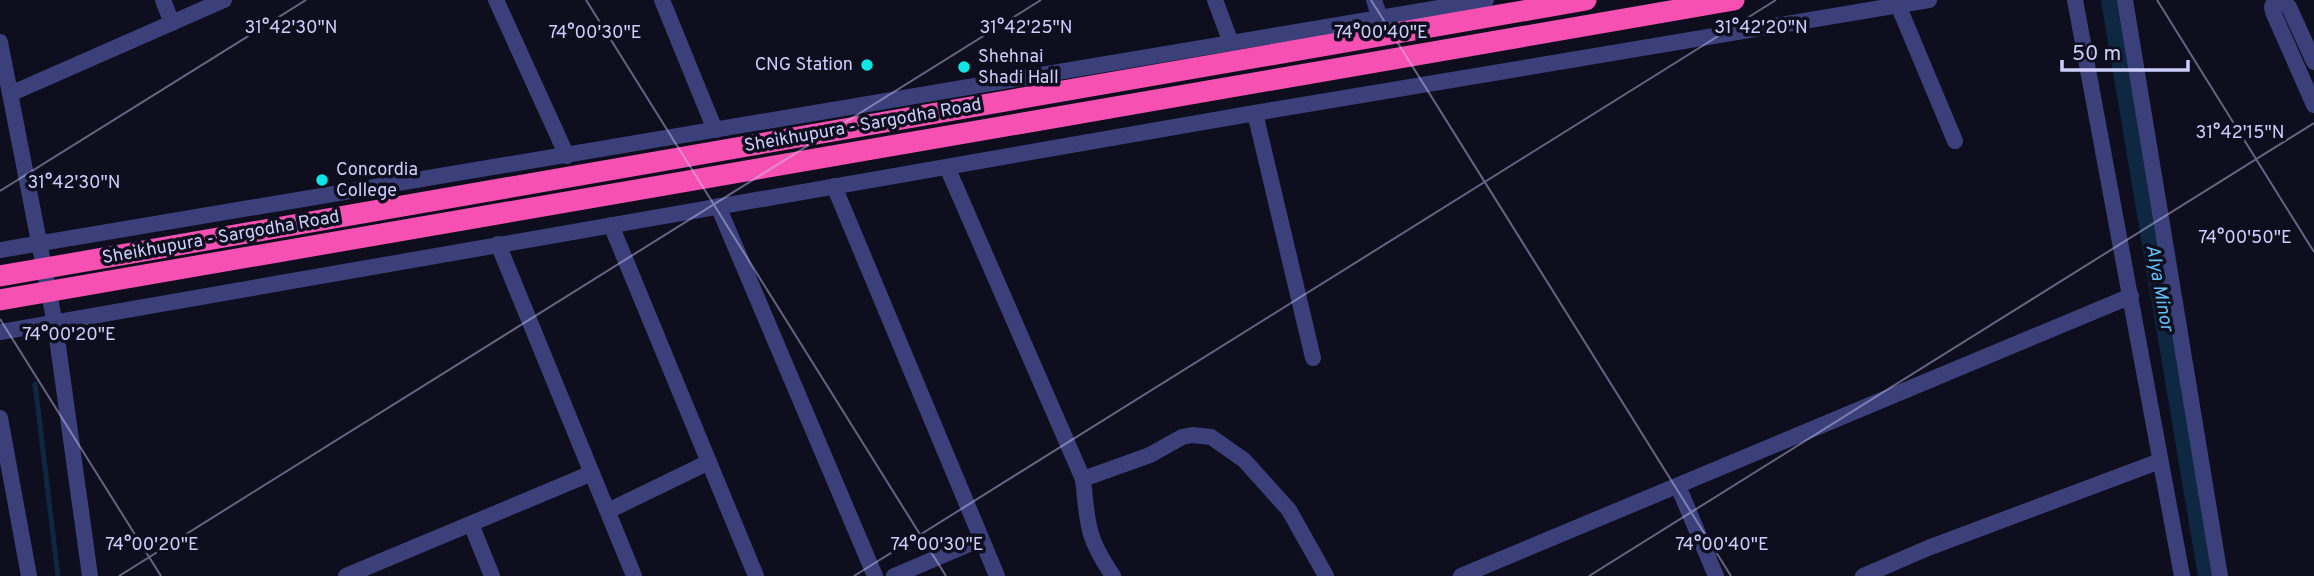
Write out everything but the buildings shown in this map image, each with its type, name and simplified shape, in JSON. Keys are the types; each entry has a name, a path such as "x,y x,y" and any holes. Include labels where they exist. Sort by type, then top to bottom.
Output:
{"highway":[{"name":"Sheikhupura - Sargodha Road","path":"0,276 1586,0"},
{"name":"Sheikhupura - Sargodha Road","path":"0,300 1734,0"}],"street":[{"path":"163,0 172,23"},
{"path":"10,94 225,0"},
{"path":"496,0 567,156"},
{"path":"662,0 715,131"},
{"path":"1214,0 1231,43"},
{"path":"1374,0 1380,18"},
{"path":"0,250 1486,0"},
{"path":"0,332 1255,113 1929,0"},
{"path":"2076,0 2182,576"},
{"path":"2125,0 2220,576"},
{"path":"2314,62 2289,8 2277,0 2272,7 2273,12 2314,105"},
{"path":"1898,5 1955,141"},
{"path":"0,42 55,324 90,576"},
{"path":"1255,113 1313,358"},
{"path":"947,167 1083,479 1086,520 1091,538 1113,576"},
{"path":"834,186 997,576"},
{"path":"718,206 875,576"},
{"path":"611,225 756,576"},
{"path":"498,244 635,576"},
{"path":"1461,576 2131,296"},
{"path":"1,429 29,576"},
{"path":"1083,479 1150,455 1182,437 1211,437 1244,460 1289,510 1326,576"},
{"path":"1863,576 1928,548 2160,461"},
{"path":"608,511 709,462"},
{"path":"346,576 592,473"},
{"path":"1678,486 1716,576"},
{"path":"471,524 492,576"},
{"path":"894,576 981,539"},
{"path":"1501,560 1507,576"}],"waterway":[{"name":"Alya Minor","path":"2110,0 2207,576"},
{"path":"35,384 58,576"}],"place":[{"name":"CNG Station","path":"867,65"},
{"name":"Shehnai Shadi Hall","path":"964,67"},
{"name":"Concordia College","path":"322,180"}]}
